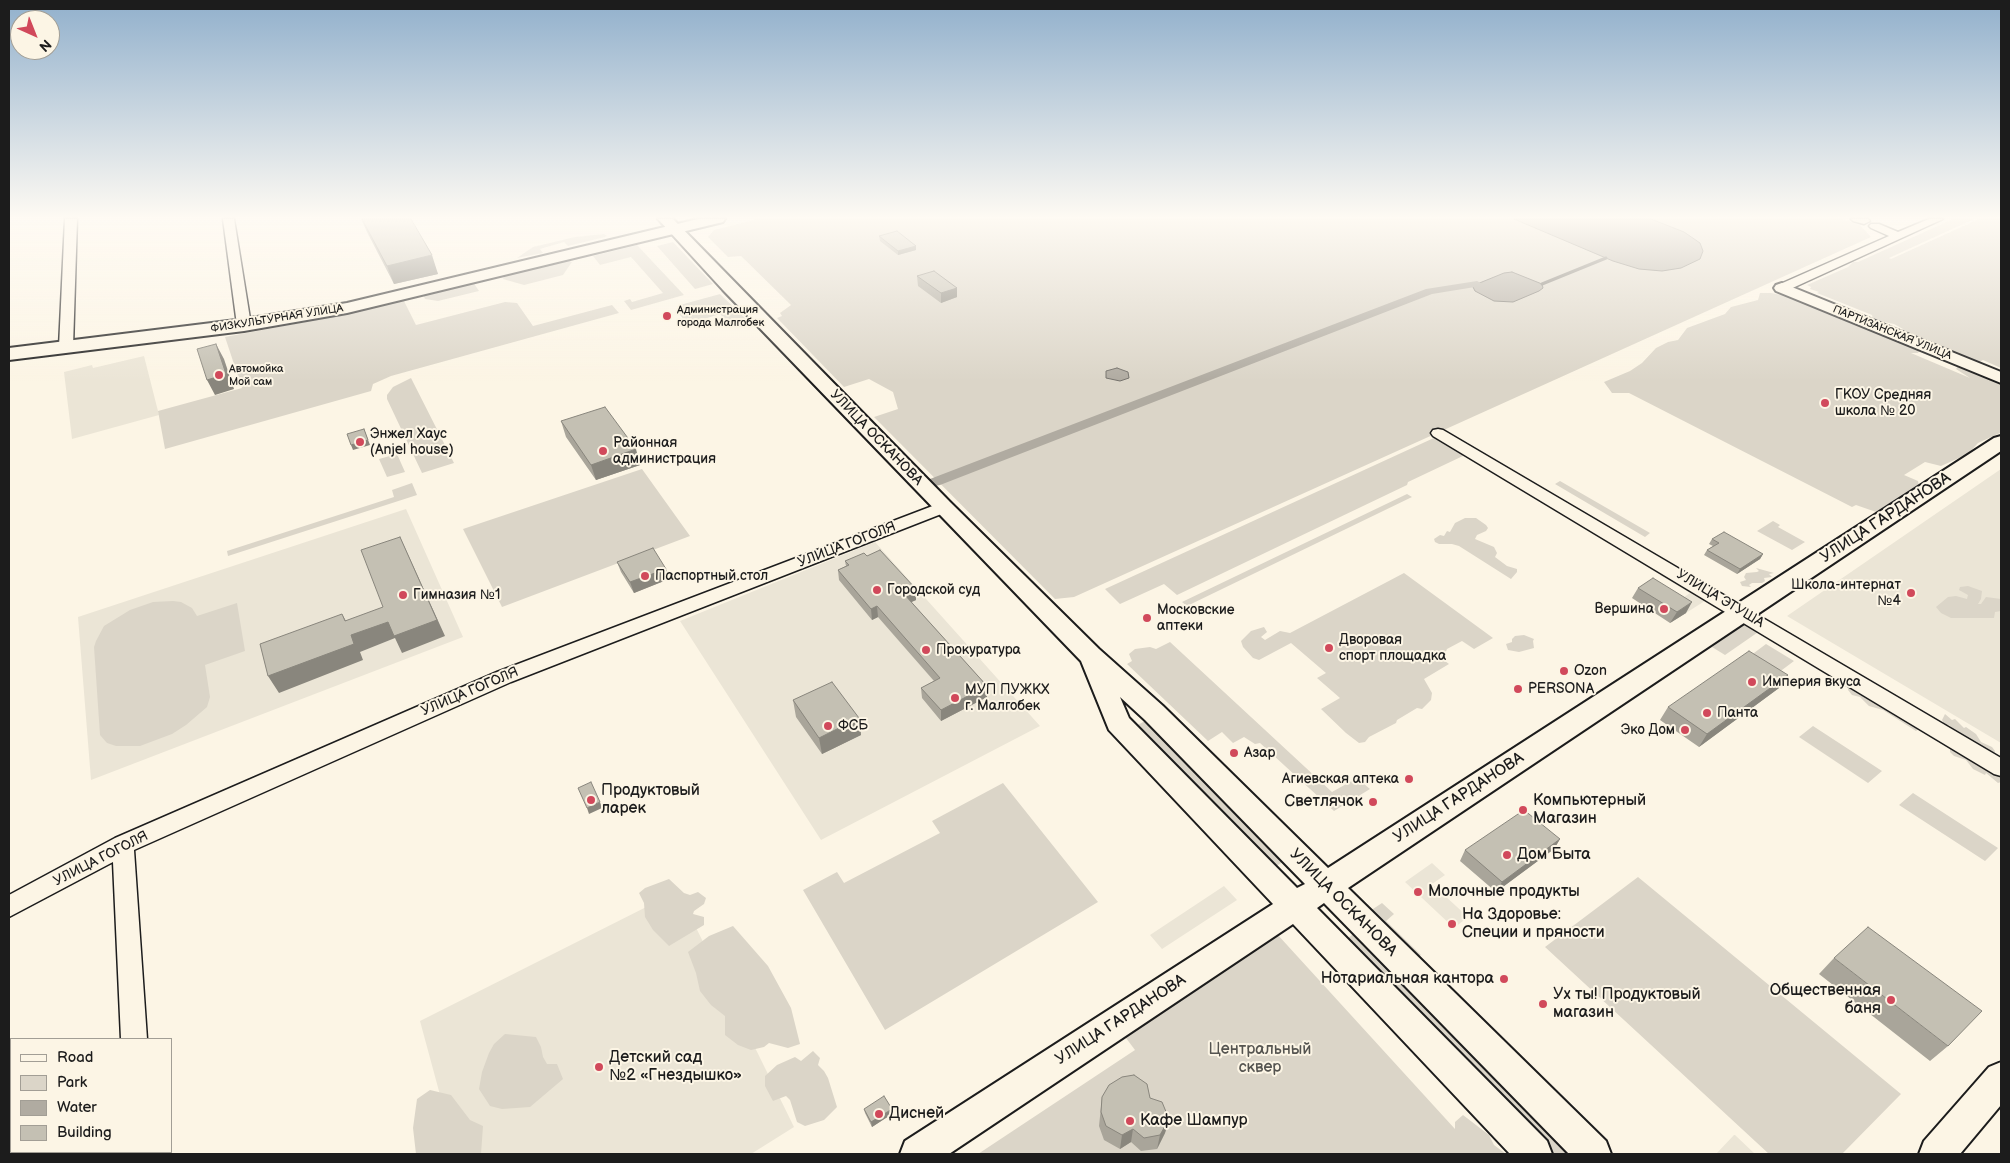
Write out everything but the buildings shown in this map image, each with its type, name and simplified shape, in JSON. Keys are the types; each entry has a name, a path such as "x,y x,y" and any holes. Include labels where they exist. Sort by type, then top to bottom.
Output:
{"main road":[{"name":"ФИЗКУЛЬТУРНАЯ УЛИЦА","path":"9,354 244,326 347,308 481,273"}],"street":[{"path":"66,347 69,273"},
{"path":"236,273 244,326"},
{"name":"УЛИЦА ОСКАНОВА","path":"715,273 1090,655 1154,713 1593,1154"},
{"path":"1782,288 1815,273"},
{"name":"ПАРТИЗАНСКАЯ УЛИЦА","path":"1782,288 2001,378"},
{"name":"УЛИЦА ЭТУША","path":"1438,433 1742,612 2001,768"},
{"name":"УЛИЦА ГАРДАНОВА","path":"918,1154 2001,442"},
{"name":"УЛИЦА ГОГОЛЯ","path":"9,907 124,845 504,676 943,507"},
{"name":"УЛИЦА ОСКАНОВА","path":"1090,655 1118,722 1534,1154"},
{"path":"124,845 134,1038"},
{"path":"1937,1154 2001,1078"}],"shaded area":[{"path":"144,356 159,415 72,439 64,372 92,365 93,368"},
{"name":"Школа-интернат №4","path":"2001,469 2001,743 1787,616"},
{"path":"406,509 463,637 91,780 78,617"},
{"path":"875,542 1040,726 821,840 680,621"},
{"path":"1667,571 1711,597 1686,613 1673,605 1690,593 1660,575"},
{"path":"1432,863 1445,875 1432,884 1468,917 1454,928 1405,882"},
{"path":"1224,886 1237,900 1162,949 1150,935"},
{"name":"Детский сад №2 «Гнездышко»","path":"678,891 794,1127 751,1154 456,1154 420,1021"},
{"path":"1735,1135 1755,1154 1716,1154"}],"green space":[{"path":"516,273 564,273 524,285 503,279 504,276"},
{"path":"645,273 664,273 684,295 631,310 624,301 630,299 632,302 663,293"},
{"path":"681,273 703,273 713,284 695,289"},
{"path":"759,273 1791,273 1074,597 1055,599 874,417 898,409 893,392 869,379 844,387 777,318 782,316 780,313 791,305"},
{"path":"1834,273 2001,273 2001,368 1983,360 1974,365 1897,333 1903,329 1894,324 1873,319 1872,315 1817,293 1819,292 1810,289 1811,287 1807,285"},
{"path":"473,282 479,291 438,301 425,299 423,294"},
{"name":"ГКОУ Средняя школа № 20","path":"1760,293 1798,298 1921,348 1918,353 1911,353 1970,378 1956,369 1958,366 2001,381 2000,433 1978,443 1968,454 1941,466 1925,462 1904,475 1918,481 1919,486 1909,495 1896,500 1888,509 1879,513 1856,505 1852,507 1629,393 1612,393 1604,382 1630,371 1642,363 1656,348 1668,342 1678,340 1687,328 1725,314 1731,307 1758,300"},
{"path":"720,294 747,320 731,325 720,314 688,324 678,313 685,311 680,305"},
{"path":"403,299 416,325 505,302 517,303 533,326 612,305 619,313 391,376 373,384 371,391 165,449 158,411 242,388 225,337 342,315"},
{"path":"411,378 454,463 422,473 387,399 387,395 393,387"},
{"path":"1436,437 1465,455 1408,482 1407,485 1177,595 1164,584 1120,604 1105,589"},
{"path":"397,454 405,472 387,477 379,459"},
{"path":"642,469 690,536 502,607 463,529"},
{"path":"1560,481 1650,533 1645,537 1555,484"},
{"path":"412,483 417,495 228,556 227,551 394,497 392,490"},
{"path":"1407,494 1412,497 1187,606 1182,602"},
{"path":"1465,518 1476,518 1486,525 1488,528 1486,531 1477,535 1475,539 1494,547 1497,553 1495,557 1507,566 1517,569 1517,572 1511,579 1459,546 1435,542 1434,539 1440,535 1444,536 1447,531 1450,532 1455,523"},
{"path":"1773,521 1780,525 1778,527 1805,542 1792,550 1757,531"},
{"path":"1756,568 1774,573 1769,574 1772,577 1764,578 1765,581 1762,583 1752,583 1749,585 1751,587 1742,586 1740,582 1746,580 1744,577 1746,573 1759,571"},
{"path":"1404,573 1493,638 1474,649 1462,641 1447,649 1441,658 1449,664 1424,679 1432,693 1431,700 1422,709 1417,708 1397,720 1396,723 1369,737 1365,742 1359,743 1321,709 1340,698 1317,678 1326,673 1291,643 1259,660 1253,658 1243,647 1241,641 1251,631 1264,627 1267,632 1261,637 1265,640 1280,631 1290,633"},
{"path":"1968,586 1982,591 1978,604 1981,604 1986,597 2001,599 2001,611 1995,612 1994,618 1951,618 1941,613 1936,607 1948,597 1956,596 1967,599 1968,595 1959,590 1960,587"},
{"path":"153,602 181,602 192,608 197,616 237,603 245,651 205,665 210,697 207,707 186,725 172,734 140,746 116,746 107,743 100,735 94,647 96,641 104,626 130,610"},
{"path":"1749,624 1764,628 1725,655 1712,647 1742,626"},
{"path":"1524,635 1534,639 1534,648 1519,652 1508,650 1506,644 1512,642 1515,636"},
{"path":"1170,642 1332,792 1357,778 1370,789 1334,811 1260,743 1255,744 1244,737 1233,743 1222,732 1208,741 1127,664 1132,661 1129,654 1135,649 1150,647 1156,649"},
{"path":"1766,644 1794,661 1778,673 1750,656"},
{"path":"1849,685 1924,724 1916,731 1883,710 1869,706 1860,697 1852,695 1848,690"},
{"path":"1945,714 1976,734 1981,742 1992,747 1995,751 1994,754 1956,732 1949,725 1945,726 1942,720"},
{"path":"1145,721 1284,861 1275,867 1136,726"},
{"path":"1813,726 1882,771 1868,783 1799,737"},
{"path":"1953,748 1999,774 2001,773 2001,782 1998,783 1986,773 1985,775 1973,769 1966,760 1954,756 1950,752 1950,749"},
{"path":"1003,783 1098,902 885,1030 803,890 837,872 844,883 940,833 932,821"},
{"path":"1913,793 1998,848 1985,861 1899,805"},
{"path":"1638,877 1901,1094 1842,1154 1769,1154 1545,947"},
{"path":"669,879 684,893 690,895 698,892 706,898 704,904 694,911 693,914 704,917 704,925 669,946 653,930 645,917 644,903 639,893 645,888"},
{"path":"1382,903 1394,914 1386,921 1421,955 1415,960 1367,913"},
{"path":"733,926 768,966 791,1008 800,1044 788,1048 769,1043 764,1047 751,1050 738,1045 725,1035 725,1016 711,1005 700,991 688,952 709,936"},
{"name":"Центральный сквер","path":"1277,934 1455,1129 1455,1122 1463,1115 1489,1135 1494,1145 1506,1154 978,1154 1135,1050 1123,1034"},
{"path":"1353,934 1567,1154 1554,1154 1347,939"},
{"path":"505,1034 536,1037 547,1064 557,1064 563,1079 530,1107 502,1109 490,1106 479,1089 482,1072 489,1053 494,1044"},
{"path":"813,1051 820,1058 818,1065 828,1078 837,1107 824,1120 805,1126 797,1122 790,1100 786,1096 773,1101 765,1086 765,1076 777,1065 795,1057 801,1061"},
{"path":"430,1090 451,1095 470,1120 483,1126 481,1154 416,1154 413,1128 417,1099"}],"water":[{"path":"1503,273 1515,273 1542,284 1543,288 1513,302 1494,301 1475,291 1473,287"},
{"path":"1117,368 1128,372 1129,378 1120,381 1106,378 1106,371"}],"waterway":[{"path":"1542,284 1568,273"},
{"path":"935,482 1430,291 1477,284"}],"place":[{"name":"Администрация города Малгобек","path":"667,316"},
{"name":"Автомойка Мой сам","path":"219,375"},
{"name":"ГКОУ Средняя школа № 20","path":"1825,403"},
{"name":"Энжел Хаус (Anjel house)","path":"360,442"},
{"name":"Районная администрация","path":"603,451"},
{"name":"Паспортный стол","path":"645,576"},
{"name":"Городской суд","path":"877,590"},
{"name":"Школа-интернат №4","path":"1911,593"},
{"name":"Гимназия №1","path":"403,595"},
{"name":"Вершина","path":"1664,609"},
{"name":"Московские аптеки","path":"1147,618"},
{"name":"Дворовая спорт площадка","path":"1329,648"},
{"name":"Прокуратура","path":"926,650"},
{"name":"Ozon","path":"1564,671"},
{"name":"Империя вкуса","path":"1752,682"},
{"name":"PERSONA","path":"1518,689"},
{"name":"МУП ПУЖКХ г. Малгобек","path":"955,698"},
{"name":"Панта","path":"1707,713"},
{"name":"ФСБ","path":"828,726"},
{"name":"Эко Дом","path":"1685,730"},
{"name":"Азар","path":"1234,753"},
{"name":"Агиевская аптека","path":"1409,779"},
{"name":"Продуктовый ларек","path":"591,800"},
{"name":"Светлячок","path":"1373,802"},
{"name":"Компьютерный Магазин","path":"1523,810"},
{"name":"Дом Быта","path":"1507,855"},
{"name":"Молочные продукты","path":"1418,892"},
{"name":"На Здоровье: Специи и пряности","path":"1452,924"},
{"name":"Нотариальная кантора","path":"1504,979"},
{"name":"Общественная баня","path":"1891,1000"},
{"name":"Ух ты! Продуктовый магазин","path":"1543,1004"},
{"name":"Детский сад №2 «Гнездышко»","path":"599,1067"},
{"name":"Дисней","path":"879,1114"},
{"name":"Кафе Шампур","path":"1130,1121"}]}
